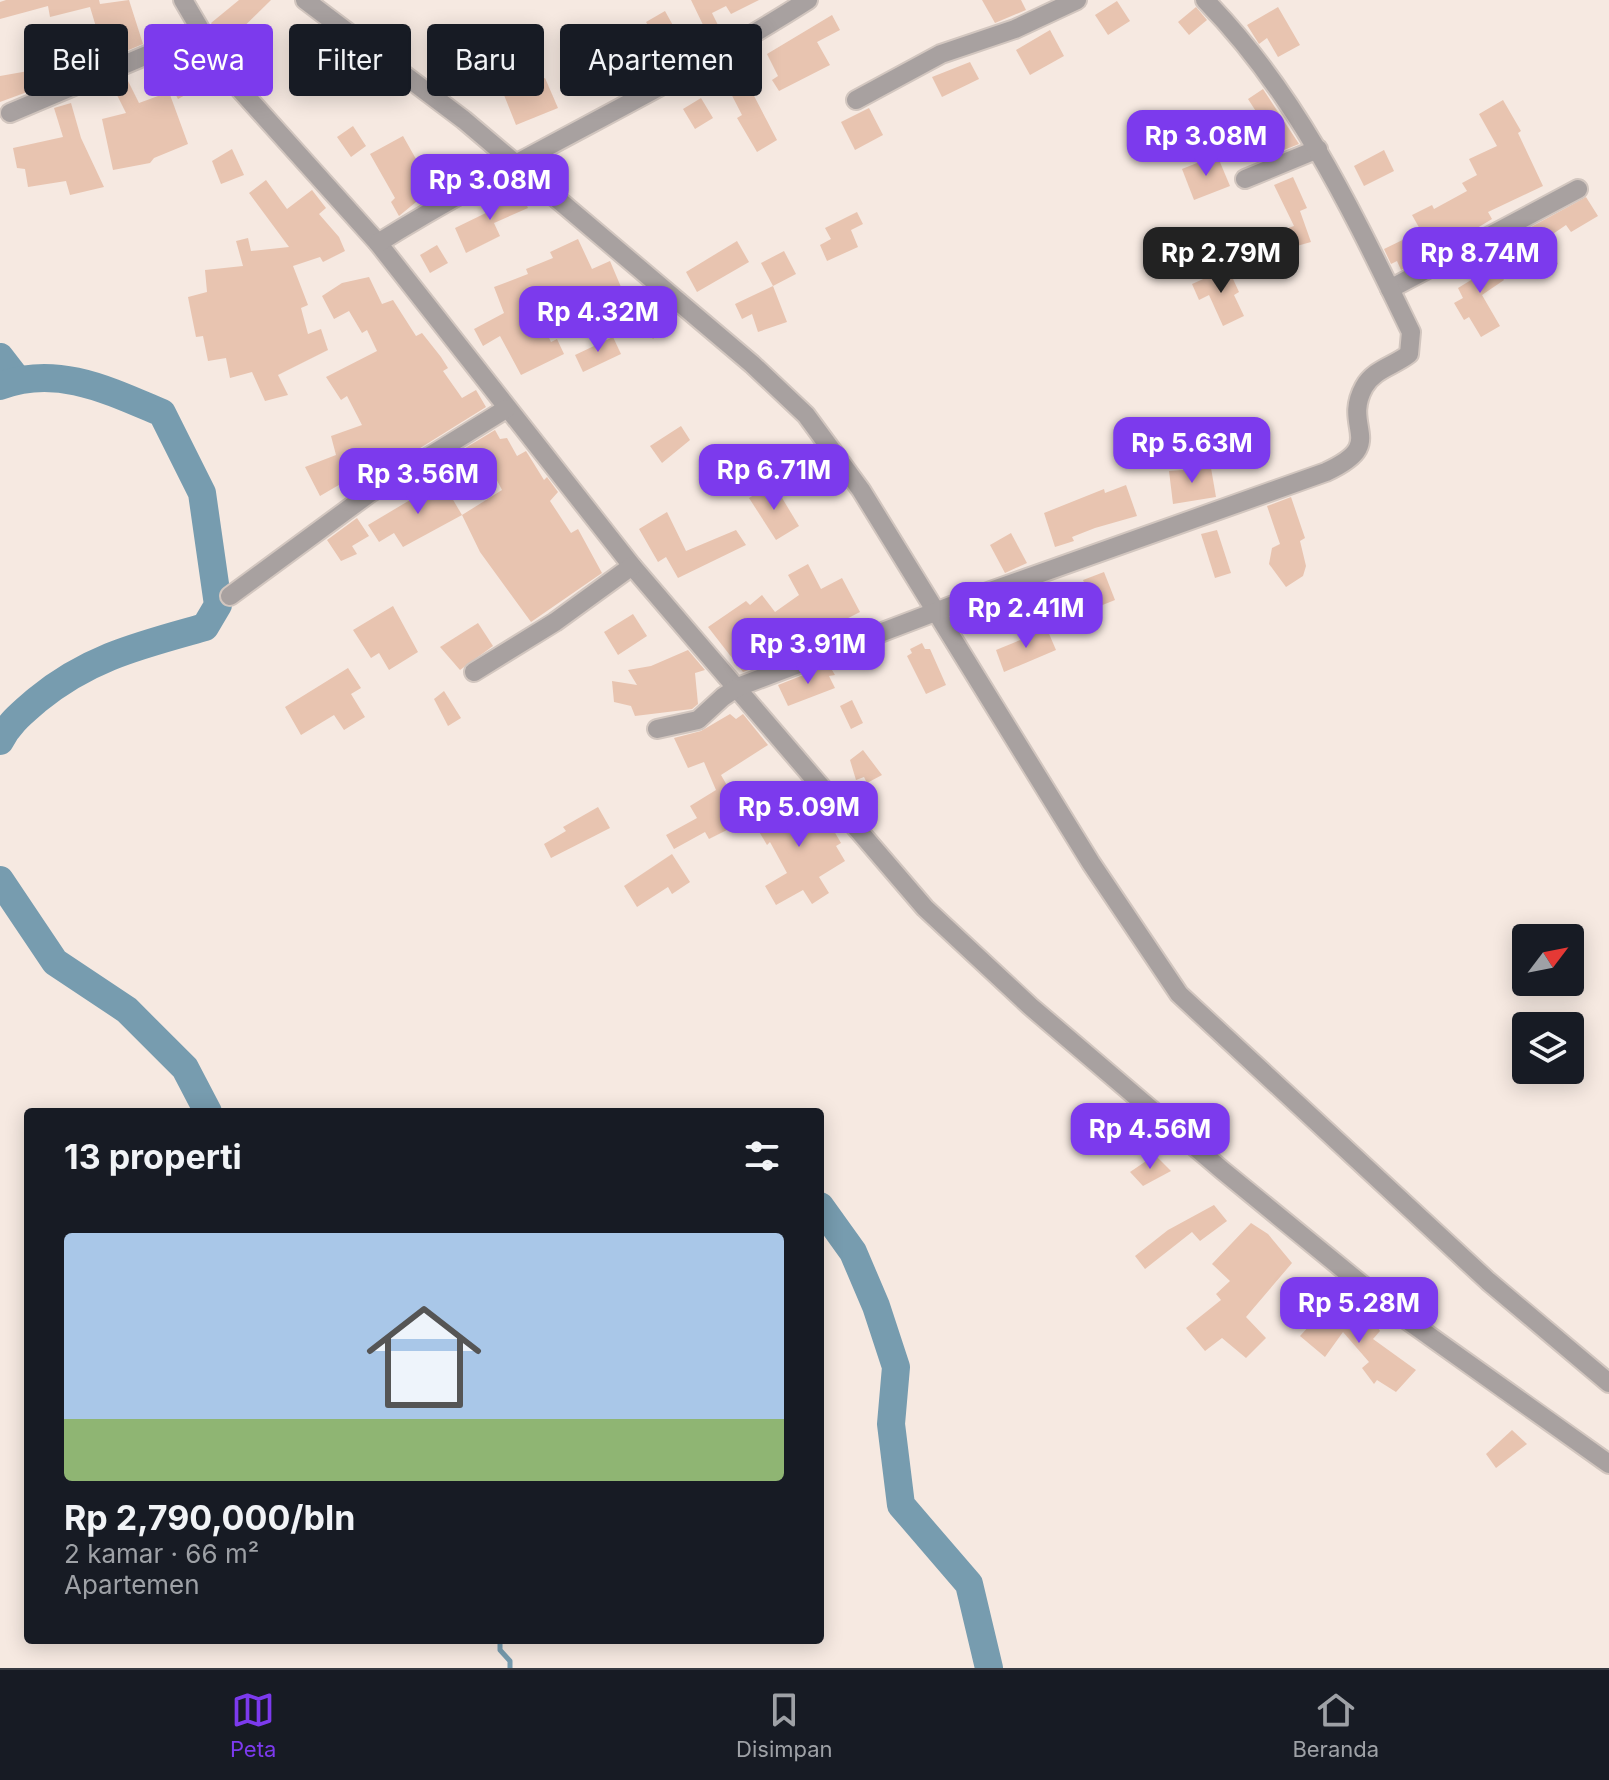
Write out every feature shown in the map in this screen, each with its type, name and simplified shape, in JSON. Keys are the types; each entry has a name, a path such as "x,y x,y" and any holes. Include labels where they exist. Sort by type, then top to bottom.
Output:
{"street":[{"path":"183,0 195,24"},
{"path":"305,0 516,163 779,387 806,415 861,490 1091,863 1193,1010 1488,1281 1609,1383"},
{"path":"378,243 516,163 681,77 808,0"},
{"path":"856,100 941,54 1015,29 1077,0"},
{"path":"657,729 698,720 718,700 738,687 854,646 936,611 1326,472 1357,452 1362,440 1355,412 1363,387 1380,370 1412,350 1411,332 1297,111 1231,27 1205,0"},
{"path":"10,113 144,56"},
{"path":"245,96 378,243 444,323 506,409 632,566 925,908 1030,1006 1393,1310 1609,1464"},
{"path":"1245,179 1318,149"},
{"path":"1390,289 1578,189"},
{"path":"230,596 370,493 506,409"},
{"path":"474,672 555,622 632,566"}],"building":[{"path":"99,0 100,4 129,0 143,44 128,50 128,24 95,24 90,7 50,17 48,6 0,19 0,2"},
{"path":"239,0 271,0 246,24 211,23"},
{"path":"691,0 759,0 731,14 726,6 712,13 718,24 703,24"},
{"path":"982,0 1021,0 1026,10 995,23"},
{"path":"1117,1 1130,21 1108,35 1095,15"},
{"path":"1196,7 1207,20 1189,35 1178,22"},
{"path":"1278,7 1300,45 1278,57 1267,38 1259,44 1247,25"},
{"path":"665,11 672,24 647,24"},
{"path":"832,15 840,30 817,42 830,65 779,91 772,80 778,76 767,54"},
{"path":"1050,30 1064,56 1030,75 1016,50"},
{"path":"970,62 979,79 942,97 932,77"},
{"path":"24,72 24,93 0,102 0,76"},
{"path":"544,78 558,108 516,125 504,96 544,96"},
{"path":"128,81 139,103 158,96 170,96 188,144 154,158 150,163 113,170 102,119 126,113 118,96 128,96"},
{"path":"1263,89 1299,144 1254,162 1246,139 1268,130 1248,99"},
{"path":"732,96 754,96 777,140 757,152 737,118 742,115"},
{"path":"701,98 713,118 695,129 683,109"},
{"path":"1503,100 1521,131 1518,133 1543,186 1488,212 1492,219 1454,242 1449,236 1424,248 1428,255 1401,270 1397,261 1391,264 1384,249 1421,231 1412,215 1432,205 1434,209 1467,191 1462,183 1477,175 1469,159 1497,146 1479,114"},
{"path":"71,103 81,138 104,187 70,195 66,181 28,187 25,169 17,168 13,148 63,137 54,108"},
{"path":"869,108 883,135 855,150 841,122"},
{"path":"353,126 366,146 351,157 337,137"},
{"path":"403,136 425,175 432,172 443,191 430,198 427,193 399,216 391,202 395,198 370,154"},
{"path":"232,149 244,175 221,184 212,161"},
{"path":"1384,150 1394,171 1364,186 1354,166"},
{"path":"1217,155 1230,186 1194,200 1182,169"},
{"path":"1293,177 1307,208 1300,211 1311,242 1258,257 1252,241 1294,226 1274,185"},
{"path":"266,180 287,209 312,190 326,208 319,214 339,237 345,251 323,262 320,257 293,266 308,305 301,308 308,334 321,329 328,350 278,375 288,395 265,401 252,372 230,378 226,358 208,361 203,336 196,337 188,297 207,292 205,270 243,266 236,241 248,238 251,251 289,247 249,193"},
{"path":"520,190 528,208 494,223 500,236 466,253 455,228 492,210 489,203"},
{"path":"1586,197 1598,216 1571,232 1566,225 1544,240 1558,264 1542,274 1516,235"},
{"path":"857,212 863,224 851,230 858,247 827,261 820,245 831,239 825,228"},
{"path":"578,239 592,269 610,261 621,287 580,306 577,299 538,314 551,342 557,339 564,354 521,375 500,336 483,346 474,329 504,313 494,287 528,274 526,269 553,258 550,252"},
{"path":"737,241 749,262 697,292 686,272"},
{"path":"437,245 448,263 430,273 420,255"},
{"path":"784,251 796,274 773,286 761,263"},
{"path":"1486,252 1504,280 1482,295 1500,326 1481,337 1469,317 1464,320 1454,303 1463,298 1458,288 1476,277 1466,262"},
{"path":"1228,268 1239,292 1234,295 1244,316 1223,326 1209,295 1199,300 1192,284"},
{"path":"369,277 382,304 393,300 416,336 422,333 441,357 448,368 443,371 462,398 476,390 486,407 417,450 374,464 376,468 370,471 372,477 360,481 356,475 320,496 305,467 336,455 331,436 362,425 347,396 341,400 326,377 377,351 367,330 362,333 349,311 334,319 322,296 342,283"},
{"path":"773,286 787,322 758,332 752,314 742,319 735,304"},
{"path":"650,297 672,323 653,339 631,313"},
{"path":"613,337 621,354 583,372 575,355"},
{"path":"681,426 690,440 662,463 650,446"},
{"path":"495,430 500,439 507,438 517,456 526,451 544,480 547,477 558,492 550,501 571,533 578,529 602,573 531,622 480,552 462,515 502,490 491,469 486,472 478,457 464,468 459,462 443,472 439,464"},
{"path":"1211,468 1216,497 1173,504 1169,471"},
{"path":"442,481 462,515 403,547 394,533 379,542 368,525"},
{"path":"773,483 799,526 776,540 749,498"},
{"path":"1126,485 1137,516 1095,528 1072,537 1074,541 1055,547 1044,513 1104,489 1105,493"},
{"path":"1291,497 1305,538 1300,541 1306,566 1303,576 1286,587 1269,564 1272,548 1280,544 1267,506"},
{"path":"667,512 686,551 736,530 746,545 678,578 666,557 658,562 639,529"},
{"path":"357,518 369,536 352,546 357,554 341,561 327,540"},
{"path":"1217,530 1231,573 1215,578 1201,534"},
{"path":"1011,533 1027,563 1005,573 990,545"},
{"path":"808,564 821,589 842,578 860,612 823,631 820,627 790,641 787,635 756,653 764,664 743,672 708,627 746,601 750,605 762,595 775,612 799,595 788,575"},
{"path":"1104,572 1115,600 1095,608 1083,580"},
{"path":"393,606 418,652 389,670 379,653 371,658 353,630"},
{"path":"633,614 647,636 618,655 604,632"},
{"path":"478,623 493,646 460,670 440,647"},
{"path":"1047,629 1056,650 1004,672 996,650"},
{"path":"922,643 925,649 930,649 946,685 926,694 907,656 912,653 910,649"},
{"path":"688,650 705,670 695,673 698,704 692,709 635,716 631,706 614,702 612,681 637,685 628,670 651,666"},
{"path":"829,665 835,675 829,676 835,688 788,706 778,685"},
{"path":"348,668 361,688 351,694 365,717 344,730 334,715 301,735 285,707"},
{"path":"444,691 461,718 448,726 434,699"},
{"path":"852,700 863,723 851,729 840,706"},
{"path":"730,714 736,719 743,714 768,745 721,775 747,820 709,839 705,832 674,849 666,835 697,818 690,806 716,790 704,762 688,768 674,738 701,731"},
{"path":"863,750 882,775 867,783 864,777 856,780 850,760"},
{"path":"793,796 808,821 823,812 841,843 836,846 845,861 819,877 829,893 812,904 803,890 776,905 765,886 787,873 770,842 767,845 748,813 761,805 765,813"},
{"path":"598,807 610,828 551,858 544,844 566,831 563,827"},
{"path":"672,854 690,882 672,894 668,887 637,907 624,886"},
{"path":"1155,1155 1171,1171 1143,1186 1130,1172"},
{"path":"1214,1205 1227,1221 1200,1241 1192,1232 1145,1269 1135,1256 1168,1230"},
{"path":"1251,1223 1268,1234 1292,1263 1246,1317 1266,1338 1246,1358 1222,1338 1205,1351 1186,1328 1221,1300 1216,1294 1230,1281 1212,1264"},
{"path":"1331,1302 1355,1324 1365,1308 1380,1331 1373,1339 1416,1370 1396,1392 1377,1380 1374,1384 1362,1368 1369,1362 1343,1332 1325,1357 1300,1336"},
{"path":"1512,1430 1527,1444 1496,1468 1486,1454"}],"waterway":[{"path":"0,357 17,379"},
{"path":"0,386 21,380 63,379 103,389 162,413 202,493 218,605 205,627 116,654 76,673 26,709 0,741"},
{"path":"0,880 55,962 127,1010 185,1068 206,1108"},
{"path":"824,1212 853,1252 876,1306 896,1367 891,1424 901,1505 969,1584 989,1668"},
{"path":"500,1644 500,1650 510,1661 510,1668"}]}
